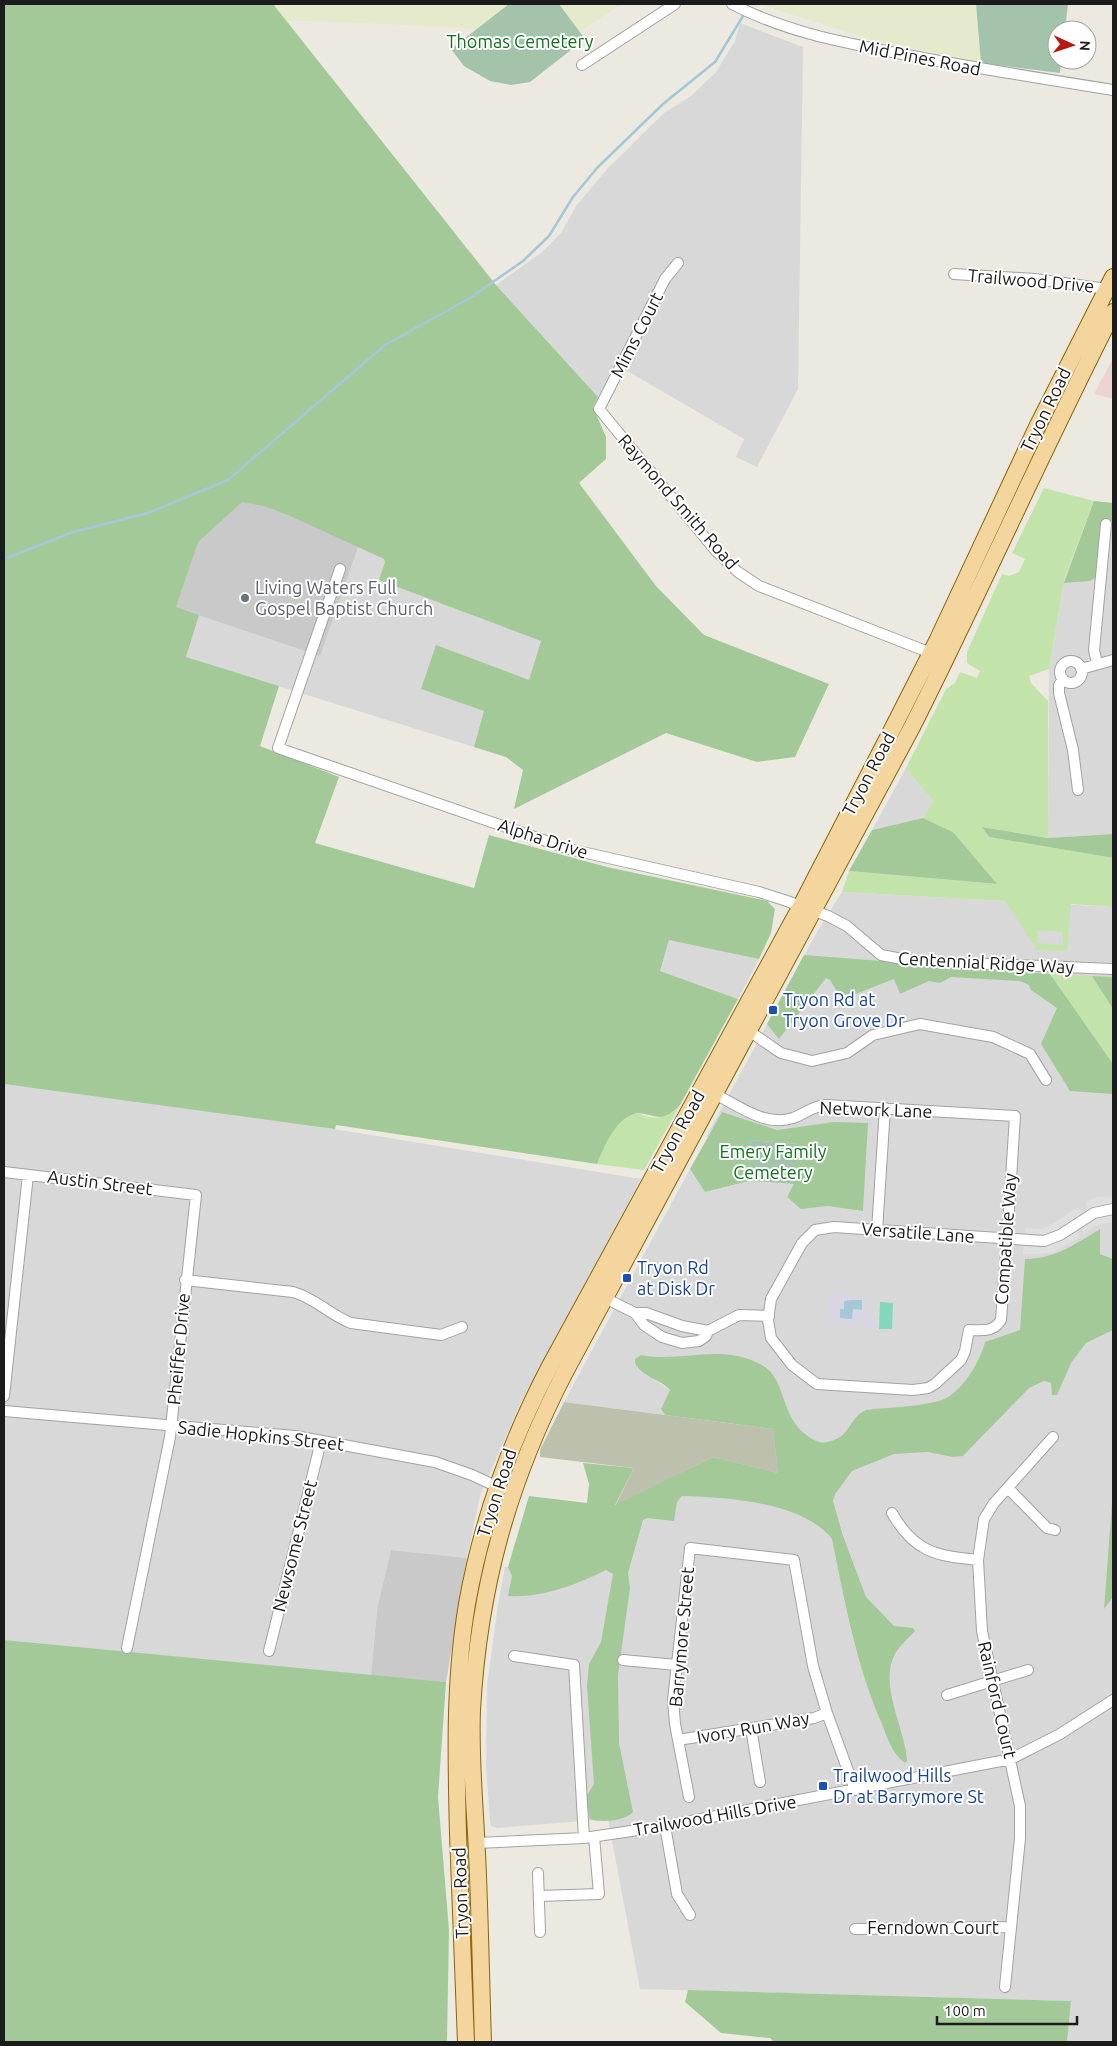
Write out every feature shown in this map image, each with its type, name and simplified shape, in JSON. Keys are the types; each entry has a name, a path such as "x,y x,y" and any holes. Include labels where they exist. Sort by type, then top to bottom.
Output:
{"main road":[{"name":"Tryon Road","path":"465,2042 456,1749 458,1680 467,1605 479,1546 504,1490 749,1031 931,653 1033,434 1110,283"},
{"name":"Tryon Road","path":"483,2042 472,1730 477,1656 488,1583 504,1490 519,1428 542,1382 953,646 1031,477 1113,312"},
{"path":"456,1749 463,1782 465,1827 468,1836 476,1843"}],"street":[{"path":"582,65 675,4"},
{"name":"Mid Pines Road","path":"732,4 788,29 821,39 980,69 1113,90"},
{"name":"Mims Court","path":"599,409 665,279 678,263"},
{"name":"Trailwood Drive","path":"954,274 1110,283"},
{"name":"Raymond Smith Road","path":"599,409 716,551 738,572 759,586 931,653"},
{"path":"1097,662 1094,650 1106,524"},
{"name":"Alpha Drive","path":"340,569 278,748 569,849 759,892 807,908"},
{"path":"1067,662 1077,663 1081,668 1081,676 1076,681 1070,682 1063,679 1060,670 1067,662"},
{"path":"1081,668 1097,662 1113,663"},
{"path":"1063,679 1059,685 1058,693 1074,750 1078,790"},
{"name":"Centennial Ridge Way","path":"807,908 847,926 870,947 889,958 923,962 1113,969"},
{"path":"749,1031 781,1053 812,1061 847,1053 873,1035 920,1024 993,1037 1030,1054 1046,1080"},
{"name":"Network Lane","path":"716,1094 754,1115 768,1119 794,1118 813,1107 822,1105 1015,1116"},
{"path":"877,1231 885,1108"},
{"name":"Compatible Way","path":"769,1316 769,1330 774,1344 801,1374 817,1384 913,1390 928,1388 964,1357 969,1330 990,1330 1001,1320 1015,1116"},
{"name":"Austin Street","path":"4,1172 196,1195"},
{"path":"4,1396 28,1174"},
{"name":"Pheiffer Drive","path":"127,1648 171,1426 185,1280 196,1195"},
{"name":"Versatile Lane","path":"769,1316 773,1295 802,1243 811,1233 825,1227 1007,1240 1052,1240 1094,1213 1113,1209"},
{"path":"185,1280 293,1292 310,1298 338,1318 351,1322 441,1335 462,1327"},
{"path":"605,1298 635,1314 650,1330 674,1342 688,1343 699,1340 706,1336 708,1330"},
{"path":"635,1314 646,1313 682,1326 708,1330 740,1315 769,1316"},
{"name":"Sadie Hopkins Street","path":"4,1411 263,1433 321,1441 435,1462 467,1473 504,1490"},
{"name":"Rainford Court","path":"1005,1987 1020,1838 1020,1806 982,1631 978,1560 984,1519 994,1503 1053,1437"},
{"name":"Newsome Street","path":"269,1651 321,1441"},
{"path":"1008,1488 1047,1528 1055,1530"},
{"path":"892,1513 902,1531 915,1543 938,1556 978,1560"},
{"name":"Barrymore Street","path":"689,1797 678,1740 674,1700 676,1665 690,1548 794,1560 813,1666 827,1713 855,1790"},
{"path":"514,1656 574,1665 589,1837 599,1894 540,1896"},
{"path":"623,1660 676,1665"},
{"path":"947,1694 1028,1670"},
{"name":"Trailwood Hills Drive","path":"476,1843 589,1837 665,1826 1011,1759 1054,1738 1113,1700"},
{"name":"Ivory Run Way","path":"678,1740 814,1718 827,1713"},
{"path":"751,1728 760,1782"},
{"path":"665,1826 677,1894 690,1915"},
{"path":"538,1873 540,1932"},
{"name":"Ferndown Court","path":"855,1929 1010,1927"}],"shaded area":[{"path":"269,4 622,4 575,35 389,24 270,20"},
{"path":"758,4 976,4 981,63 872,40"},
{"path":"740,23 803,47 798,389 757,467 736,457 744,439 617,365 598,397 496,285 541,253 561,233 576,206 608,168 664,113 691,96 716,72 735,41"},
{"path":"1113,358 1113,399 1094,394"},
{"path":"251,487 372,507 320,656 26,557"},
{"path":"1094,501 1113,503 1113,834 1048,838 1049,669 1065,576"},
{"path":"372,507 562,571 506,757 146,645 26,557 319,655"},
{"path":"906,768 933,801 923,818 872,830"},
{"path":"842,892 1113,907 1113,2042 1067,2042 1070,2001 640,1989 608,1819 497,1828 491,1826 486,1766 487,1686 505,1567 588,1571 615,1506 713,1457 768,1389 642,1371 670,1390 661,1409 665,1415 564,1402 690,1169 705,1192 749,1181 828,1187 798,1144 706,1137 817,932"},
{"path":"669,940 719,949 759,959 738,999 660,971"},
{"path":"4,1084 273,1119 641,1179 521,1402 480,1496 467,1558 391,1550 377,1609 371,1676 4,1640"},
{"path":"1113,1196 1113,1222 1096,1225 1084,1234 1081,1229 1087,1208 1086,1202 1097,1197"},
{"path":"1078,1207 1082,1212 1076,1230 1080,1236 1077,1239 1053,1252 1023,1254 1025,1228 1040,1229 1050,1226"},
{"path":"829,1293 868,1296 867,1310 870,1310 869,1318 875,1318 874,1329 863,1328 863,1324 828,1322"},
{"path":"564,1402 773,1429 778,1473 713,1457 615,1506 634,1468 540,1457 540,1450"},
{"path":"391,1550 467,1558 446,1682 371,1676 377,1609"}],"green space":[{"path":"4,4 273,4 496,285 598,397 593,407 606,437 606,459 579,483 656,586 704,635 829,684 795,757 757,762 666,733 514,809 523,770 506,757 474,747 484,711 421,689 436,645 529,680 541,641 379,580 385,562 384,559 264,506 242,502 198,542 176,607 199,615 186,657 279,686 260,746 339,777 315,843 474,888 489,835 607,867 767,901 775,909 771,933 759,959 669,940 660,971 738,999 680,1105 668,1115 660,1117 637,1113 629,1116 612,1134 597,1164 336,1125 335,1129 4,1084"},
{"name":"Thomas Cemetery","path":"509,4 559,4 585,39 530,82 511,85 490,81 464,66 451,49"},
{"path":"976,4 1068,4 1066,20 1047,20 1047,70 1060,70 1060,73 981,63"},
{"path":"1044,488 1094,501 1065,576 1049,669 1029,676 1031,683 1048,701 1048,838 983,827 989,837 1113,858 1113,907 1071,904 1067,951 1037,950 1005,901 842,892 849,871 996,884 953,832 923,818 933,801 906,768 946,689 955,683 960,672 977,678 980,671 967,663 967,652 1002,574 1009,576 1019,572 1025,559 1012,553","holes":["1038,930 1063,932 1063,945 1037,943"]},
{"path":"1094,501 1113,503 1113,521 1102,521 1095,578 1090,581 1064,583"},
{"path":"923,818 953,832 997,884 849,871 872,830"},
{"path":"982,827 1048,838 1113,834 1113,858 989,837"},
{"path":"804,955 1050,974 1113,1064 1113,1094 1070,1091 1041,1044 1057,1008 1031,990 1029,985 1020,981 951,977 940,983 929,981 900,994 894,979 848,997 836,990 830,980 826,978 779,1039 767,1024"},
{"path":"1050,974 1092,976 1113,1009 1113,1064"},
{"path":"1092,976 1113,977 1113,1009"},
{"path":"680,1105 644,1170 597,1164 611,1135 627,1117 638,1113 647,1117 663,1117 670,1114"},
{"path":"722,1112 777,1130 834,1122 868,1123 863,1211 828,1206 801,1209 787,1197 794,1184 797,1144 751,1140 749,1181 705,1192 690,1169"},
{"name":"Emery Family Cemetery","path":"751,1140 798,1144 794,1184 749,1181"},
{"path":"1100,1229 1100,1254 1113,1259 1113,1330 1086,1343 1071,1363 1057,1395 1052,1395 1051,1383 1044,1381 1029,1388 963,1456 953,1457 927,1452 894,1454 852,1471 835,1494 833,1501 843,1536 866,1597 894,1626 913,1628 915,1631 895,1654 891,1666 890,1679 894,1708 906,1749 907,1761 905,1763 900,1759 891,1745 865,1679 852,1633 832,1539 819,1527 803,1517 783,1509 741,1500 682,1496 677,1502 674,1521 647,1518 643,1520 628,1573 630,1588 618,1675 619,1743 633,1812 613,1820 600,1821 590,1819 586,1797 594,1784 587,1686 589,1664 601,1642 613,1574 606,1570 583,1581 546,1593 508,1596 512,1576 508,1567 529,1496 587,1503 589,1484 583,1463 634,1468 615,1505 713,1457 778,1473 773,1429 665,1415 661,1409 670,1390 642,1372 635,1363 635,1359 641,1355 671,1357 715,1354 745,1358 760,1364 769,1370 775,1378 787,1409 799,1429 815,1440 827,1442 835,1440 866,1410 930,1403 947,1398 955,1392 974,1368 985,1342 1020,1330 1025,1259 1055,1253"},
{"path":"880,1302 893,1303 892,1329 879,1329"},
{"path":"1113,1490 1113,1597 1104,1609"},
{"path":"4,1640 446,1682 438,1797 449,1930 447,2042 4,2042"},
{"path":"688,1990 1071,2001 1067,2042 774,2042 770,2038 721,2033 685,2002"}],"water":[{"path":"862,1300 862,1310 853,1309 852,1319 840,1318 840,1309 844,1309 844,1301"}],"waterway":[{"path":"4,559 73,532 148,513 228,480 385,345 470,298 523,261 549,236 573,197 597,168 663,104 715,62 743,16"}],"place":[{"name":"Living Waters Full Gospel Baptist Church","path":"245,598"},
{"name":"Tryon Rd at Tryon Grove Dr","path":"773,1010"},
{"name":"Tryon Rd at Disk Dr","path":"627,1278"},
{"name":"Trailwood Hills Dr at Barrymore St","path":"823,1786"}]}
